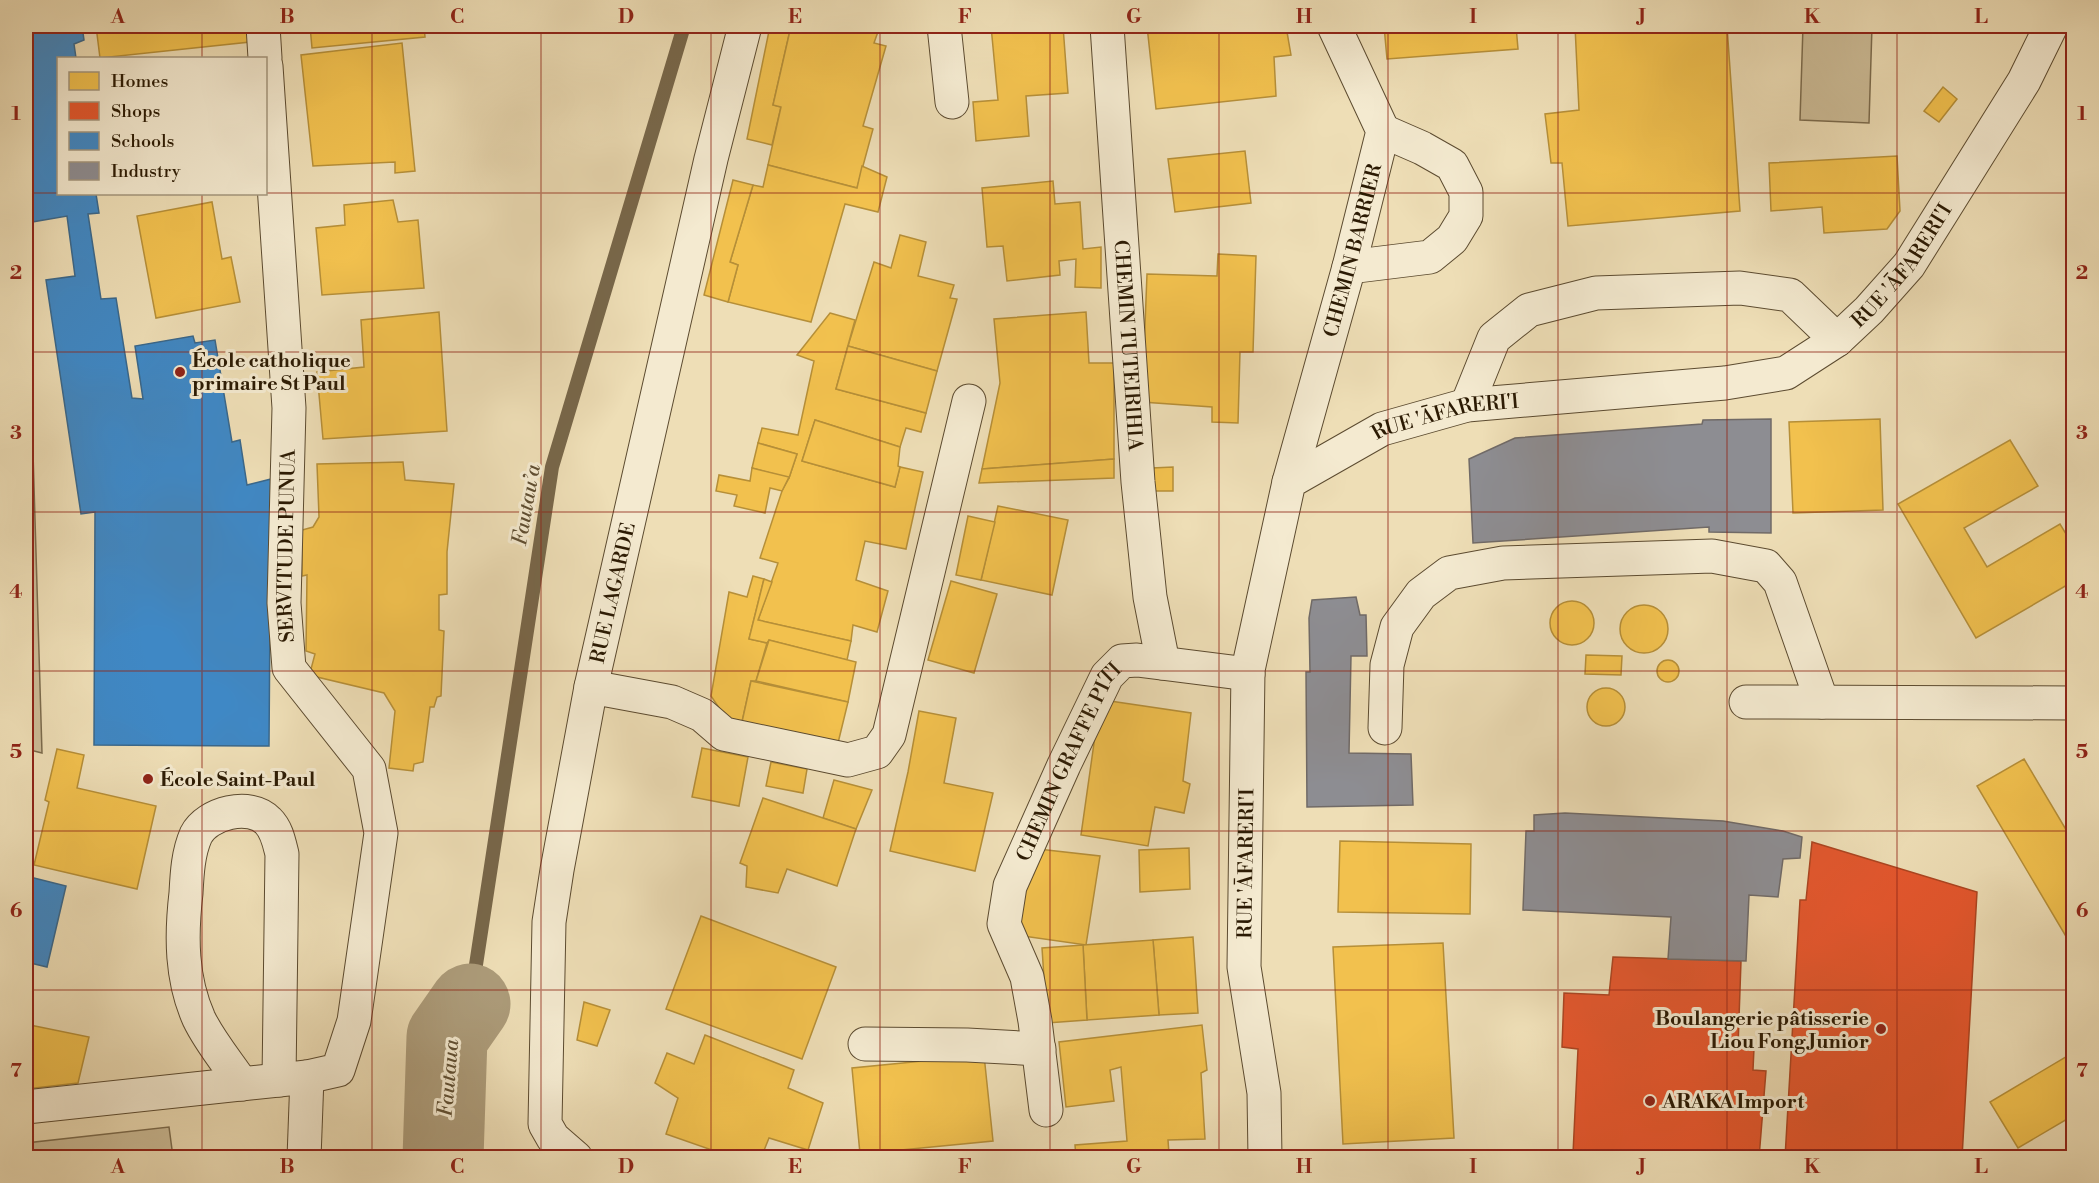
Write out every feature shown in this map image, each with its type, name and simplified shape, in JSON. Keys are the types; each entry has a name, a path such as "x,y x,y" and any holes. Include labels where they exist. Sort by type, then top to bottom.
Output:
{"street":[{"path":"263,26 265,57"},
{"name":"RUE LAGARDE","path":"576,1158 553,1138 545,1124 549,922 591,687 711,159 745,26"},
{"path":"944,26 952,102"},
{"name":"CHEMIN TUTEIRIHIA","path":"1107,26 1138,482 1150,597 1163,663"},
{"path":"1334,26 1383,131 1422,148 1452,165 1466,192 1466,216 1452,239 1430,257 1349,267"},
{"name":"RUE 'ĀFARERI'I","path":"1265,1158 1264,1093 1244,967 1248,674 1289,482 1382,429 1467,405 1725,382 1786,373 1837,340 1869,310 1909,265 2024,81 2050,26"},
{"name":"SERVITUDE PUNUA","path":"267,81 289,408 284,603 289,668 369,769 381,833 354,1021 338,1070 293,1079"},
{"name":"CHEMIN BARRIER","path":"1289,482 1349,267 1383,131"},
{"path":"1467,405 1494,338 1529,310 1596,293 1740,288 1790,296 1837,340"},
{"path":"591,687 672,702 702,715 724,734 848,760 877,752 889,735 969,401"},
{"path":"1385,728 1387,665 1398,627 1420,594 1449,573 1503,563 1712,556 1766,566 1780,582 1822,702"},
{"name":"CHEMIN GRAFFE PITI","path":"1046,1110 1027,977 1004,924 1010,886 1064,765 1107,676 1122,661 1163,663 1248,674"},
{"path":"1746,702 2073,704"},
{"path":"242,1084 200,1021 190,995 184,970 182,927 189,856 197,833 213,819 235,811 254,812 267,820 277,835 282,854 293,1079 304,1158"},
{"path":"865,1044 967,1045 1039,1049"},
{"path":"26,1107 293,1079"},
{"name":"RUE 'ĀFARERI'I","path":"1264,1093 1286,1158"}],"shaded area":[{"path":"1803,26 1872,26 1869,123 1800,120"},
{"path":"26,299 29,319 42,753 26,749"},
{"path":"169,1127 173,1157 26,1157 26,1143"}],"building: Homes":[{"path":"96,26 248,26 250,42 100,57"},
{"path":"310,26 424,26 425,37 312,48"},
{"path":"770,26 791,26 773,105 781,107 772,145 747,139"},
{"path":"791,26 880,26 874,43 886,46 863,126 873,129 857,188 768,165 781,107 773,105"},
{"path":"991,26 1063,26 1068,93 1026,96 1029,136 976,141 973,102 998,100"},
{"path":"1147,26 1286,26 1291,55 1274,57 1276,96 1156,109"},
{"path":"1384,26 1516,26 1518,49 1387,59"},
{"path":"1575,26 1727,26 1740,211 1568,226 1562,163 1551,163 1545,114 1579,110"},
{"path":"402,43 415,171 395,173 395,162 313,166 301,55"},
{"path":"1943,87 1957,99 1939,122 1924,111"},
{"path":"1245,151 1251,203 1175,212 1168,159"},
{"path":"1897,156 1900,211 1887,229 1824,233 1822,207 1771,211 1769,163"},
{"path":"768,165 857,188 862,166 887,177 878,212 845,204 811,322 728,302 738,265 730,262 753,185 763,187"},
{"path":"733,180 753,185 730,262 738,265 728,302 704,295"},
{"path":"1053,181 1055,204 1080,202 1083,249 1101,247 1101,288 1075,287 1076,259 1059,261 1060,275 1007,281 1003,246 987,247 982,188"},
{"path":"393,200 398,222 418,220 424,288 322,295 316,228 345,225 344,205"},
{"path":"212,202 222,259 231,257 240,302 156,318 137,216"},
{"path":"900,235 926,242 918,276 954,285 950,298 957,299 937,371 848,346 874,262 891,268"},
{"path":"1218,254 1256,256 1253,352 1240,352 1238,423 1212,422 1212,407 1142,402 1147,274 1217,276"},
{"path":"439,312 447,431 323,439 317,372 364,367 361,320"},
{"path":"1086,312 1089,363 1114,363 1114,459 982,469 1000,383 994,319"},
{"path":"830,313 855,320 836,389 926,413 921,432 906,428 900,447 815,420 802,461 895,487 900,467 923,472 906,549 865,541 856,580 888,591 877,632 853,625 851,641 758,620 778,563 760,558 797,454 758,443 762,428 798,435 814,361 797,355"},
{"path":"848,346 937,371 926,413 836,389"},
{"path":"1880,419 1883,510 1793,513 1789,422"},
{"path":"815,420 900,447 898,466 900,467 895,487 802,461"},
{"path":"2010,440 2038,486 1964,528 1987,567 2060,524 2074,547 2074,581 1976,638 1898,504"},
{"path":"758,443 797,454 789,478 752,468"},
{"path":"1114,459 1114,478 979,483 982,469"},
{"path":"403,462 405,480 454,484 447,552 447,594 439,595 439,630 444,631 441,696 437,697 434,707 430,707 423,762 414,764 413,771 389,768 395,711 384,693 317,677 311,669 315,654 306,651 307,575 302,576 302,530 313,527 319,517 317,464"},
{"path":"1173,467 1173,491 1153,491 1152,468"},
{"path":"752,468 789,477 782,491 770,488 765,513 734,506 737,495 716,491 719,475 750,481"},
{"path":"998,506 1068,520 1052,595 981,580"},
{"path":"968,516 995,522 981,580 956,575"},
{"path":"753,576 764,579 749,639 767,643 756,681 751,681 742,722 726,718 711,696 729,592 747,597"},
{"path":"764,579 772,582 758,620 851,641 847,660 769,640 767,643 749,639"},
{"path":"951,581 997,594 974,673 928,660"},
{"path":"1572,601 1588,607 1594,623 1588,639 1572,645 1556,639 1550,623 1556,607"},
{"path":"1639,605 1649,605 1661,612 1668,624 1668,634 1661,646 1649,653 1639,653 1624,642 1620,634 1620,624 1631,609"},
{"path":"769,640 856,662 848,702 756,681"},
{"path":"1586,655 1622,656 1621,675 1585,674"},
{"path":"1668,660 1676,663 1679,671 1676,679 1668,682 1660,679 1657,671 1660,663"},
{"path":"751,681 848,702 838,743 742,722"},
{"path":"1606,688 1613,689 1619,694 1624,700 1624,714 1619,720 1613,725 1606,726 1599,725 1593,720 1588,714 1587,707 1588,700 1593,694 1599,689"},
{"path":"1110,701 1191,713 1183,781 1190,784 1184,813 1155,807 1148,846 1081,835 1097,722"},
{"path":"919,711 956,718 944,783 993,793 975,871 890,851"},
{"path":"702,748 748,757 739,806 692,797"},
{"path":"57,749 84,755 77,788 156,806 137,889 34,865 49,802 45,800"},
{"path":"2024,759 2074,843 2074,950 1977,786"},
{"path":"771,762 807,769 803,793 766,786"},
{"path":"834,780 872,790 856,829 823,818"},
{"path":"763,798 856,829 837,886 787,869 778,893 746,887 747,866 740,863"},
{"path":"1340,841 1471,844 1470,914 1338,912"},
{"path":"1189,848 1190,889 1140,892 1139,850"},
{"path":"1038,849 1100,856 1086,945 1016,935 1025,875"},
{"path":"701,916 836,967 802,1059 666,1009"},
{"path":"1193,937 1198,1013 1159,1015 1153,940"},
{"path":"1153,940 1159,1015 1087,1020 1083,945"},
{"path":"1443,943 1454,1138 1343,1144 1333,947"},
{"path":"1083,945 1087,1020 1047,1023 1042,948"},
{"path":"584,1002 610,1010 597,1046 577,1040"},
{"path":"30,1025 89,1037 78,1083 26,1089 26,1045"},
{"path":"1202,1025 1207,1070 1201,1073 1205,1139 1168,1140 1169,1154 1185,1154 1185,1158 1076,1158 1075,1145 1127,1141 1121,1067 1110,1070 1114,1101 1066,1107 1059,1042"},
{"path":"705,1035 794,1070 788,1088 823,1103 808,1150 769,1138 761,1158 713,1158 712,1150 666,1134 678,1098 655,1083 667,1053 694,1064"},
{"path":"2074,1052 2074,1115 2018,1148 1990,1102"},
{"path":"984,1055 993,1141 860,1154 852,1068"}],"building: Shops":[{"name":"Boulangerie pâtisserie Liou Fong Junior","path":"1812,842 1977,892 1962,1158 1785,1158 1800,900 1806,900"},
{"path":"1613,957 1741,961 1738,1047 1754,1048 1753,1070 1766,1071 1759,1158 1642,1158 1573,1154 1578,1049 1562,1047 1564,993 1609,995"}],"building: Schools":[{"name":"École catholique primaire St Paul","path":"26,26 82,26 84,40 74,44 76,57 57,57 57,195 96,195 99,213 88,214 101,299 116,298 132,398 143,399 135,346 193,336 195,343 215,340 232,442 240,440 247,485 271,479 269,746 94,745 95,512 81,514 46,280 75,276 67,216 26,223"},
{"path":"26,876 66,886 47,967 26,962"}],"building: Industry":[{"path":"1771,419 1771,533 1709,532 1709,527 1473,543 1469,459 1515,438 1702,424 1703,420"},
{"path":"1356,597 1360,615 1366,615 1367,656 1351,656 1349,753 1411,754 1413,805 1307,807 1306,672 1310,672 1309,618 1312,600"},
{"path":"1565,813 1723,821 1783,831 1802,837 1800,858 1783,859 1778,897 1749,895 1746,961 1668,959 1671,917 1523,910 1526,831 1534,831 1534,815"}],"waterway":[{"name":"Fautau’a","path":"470,1004 552,467 684,26"},
{"name":"Fautaua","path":"443,1158 447,1037 470,1004"}],"place":[{"name":"École catholique primaire St Paul","path":"180,372"},
{"name":"École Saint-Paul","path":"148,779"},
{"name":"Boulangerie pâtisserie Liou Fong Junior","path":"1881,1029"},
{"name":"ARAKA Import","path":"1650,1101"}]}
